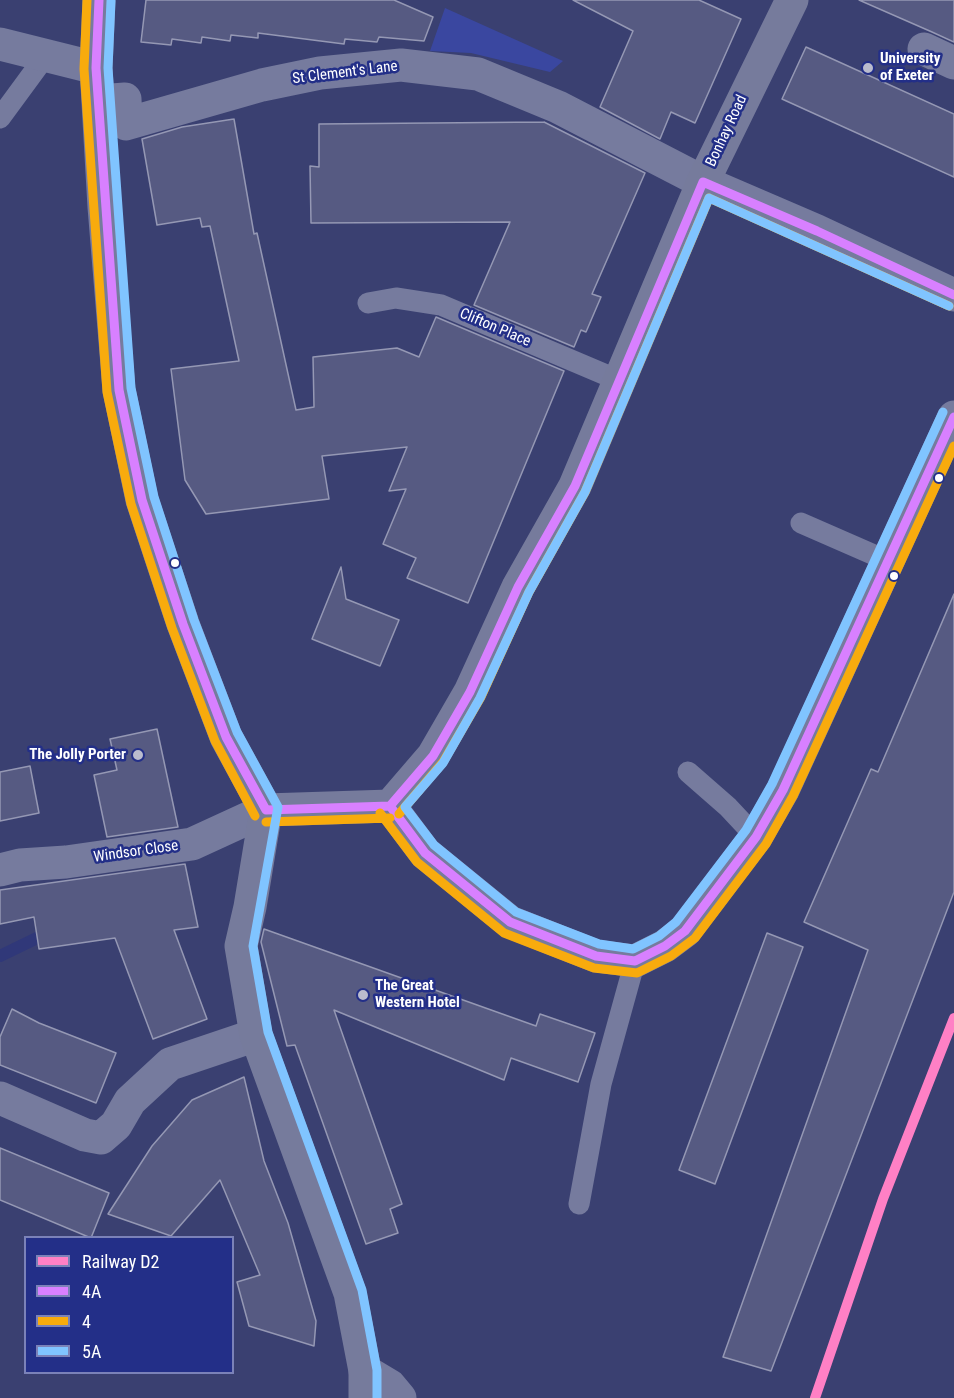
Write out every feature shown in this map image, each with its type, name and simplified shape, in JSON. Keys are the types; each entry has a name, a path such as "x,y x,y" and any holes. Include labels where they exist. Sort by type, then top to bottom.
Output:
{"highway":[{"name":"Bonhay Road","path":"390,807 433,756 470,692 518,587 575,486 703,182 786,2"},
{"path":"365,1384 357,1320 350,1293 256,1035 241,946 250,907 266,810 390,807"}],"street":[{"path":"99,0 96,68 104,207 119,390 142,500 183,624 226,737 266,810"},
{"path":"0,44 96,68"},
{"path":"924,49 954,63"},
{"name":"St Clement's Lane","path":"99,101 126,99 126,124 262,85 320,73 401,65 478,74 558,106 703,182"},
{"path":"703,182 817,231 954,295"},
{"path":"390,807 425,854 510,922 596,956 635,961 665,946 686,931 756,837 783,790 954,417"},
{"name":"Windsor Close","path":"0,870 20,865 66,862 192,844 266,810"},
{"path":"0,1098 85,1134 101,1138 116,1125 130,1101 170,1064 256,1035"},
{"path":"365,1384 390,1386 400,1398"}],"lane":[{"path":"0,118 46,54"},
{"name":"Clifton Place","path":"368,303 396,298 441,304 618,380"},
{"path":"801,523 888,561"},
{"path":"688,772 728,807 756,837"},
{"path":"579,1204 601,1084 635,961"}],"shaded area":[{"path":"445,8 563,61 550,72 471,53 430,51"}],"building":[{"path":"146,0 394,0 433,17 424,41 379,37 377,42 345,39 344,44 258,33 258,38 231,35 230,41 202,37 201,43 172,39 171,45 141,42"},
{"path":"573,0 699,0 741,19 695,123 671,112 660,139 600,107 633,31"},
{"path":"859,0 954,0 954,42 932,32"},
{"path":"806,47 954,114 954,177 782,99"},
{"path":"234,119 254,234 257,233 296,410 314,407 313,357 397,348 419,357 436,317 564,371 468,603 407,578 416,558 383,544 406,489 389,491 407,447 322,456 329,499 206,514 185,480 171,369 239,361 210,226 202,227 200,218 157,225 142,139 182,127"},
{"path":"544,122 645,173 592,294 601,297 586,332 581,330 574,347 474,305 510,222 311,223 310,166 319,167 319,124"},
{"path":"341,567 346,599 399,620 380,666 312,639"},
{"path":"954,594 954,892 771,1371 723,1357 868,950 804,922 871,769 878,772"},
{"path":"157,729 178,827 107,837 94,775 117,770 110,739"},
{"path":"30,766 39,813 0,821 0,772"},
{"path":"185,864 198,927 174,930 207,1019 153,1039 115,938 39,949 34,917 0,924 0,890"},
{"path":"264,929 536,1026 540,1014 595,1033 578,1082 511,1058 504,1080 334,1010 402,1204 390,1209 398,1233 366,1244 295,1045 287,1046 261,942"},
{"path":"767,933 803,947 715,1184 679,1170"},
{"path":"12,1009 39,1023 116,1053 96,1103 0,1065 0,1037"},
{"path":"244,1077 264,1161 288,1223 316,1321 314,1346 249,1326 237,1282 260,1275 220,1180 171,1236 108,1214 152,1146 192,1100"},
{"path":"0,1148 109,1193 92,1236 86,1236 0,1200"}],"waterway":[{"path":"0,956 37,938"}],"rail line":[{"name":"D2","path":"815,1398 883,1199 954,1018"}],"transit line":[{"name":"4","path":"87,0 84,69 107,392 131,504 172,628 215,741 255,816"},
{"name":"4A","path":"99,0 96,68 119,390 142,500 183,624 226,737 266,810"},
{"name":"5A","path":"111,1 108,68 131,388 154,497 194,620 237,732 278,807 253,946 268,1032 362,1290 377,1370 377,1398"},
{"name":"4A","path":"390,806 433,756 470,692 518,587 575,486 703,182 817,231 954,295"},
{"name":"4","path":"399,814 443,762 481,697 529,592 585,492 709,198 949,306"},
{"name":"5A","path":"943,412 772,784 746,830 676,922 659,936 633,949 599,944 516,912 434,845 405,807 443,763 480,698 529,592 585,492 709,198 949,306"},
{"name":"4A","path":"390,806 425,853 510,922 596,956 635,961 665,946 685,931 756,837 783,790 954,417"},
{"name":"4","path":"380,813 417,862 504,933 594,968 637,973 671,956 695,938 766,844 793,796 954,446"},
{"name":"4A","path":"266,810 390,806"},
{"name":"4","path":"266,822 390,818"}],"place":[{"name":"University of Exeter","path":"868,68"},
{"name":"The Jolly Porter","path":"138,755"},
{"name":"The Great Western Hotel","path":"363,995"}]}
